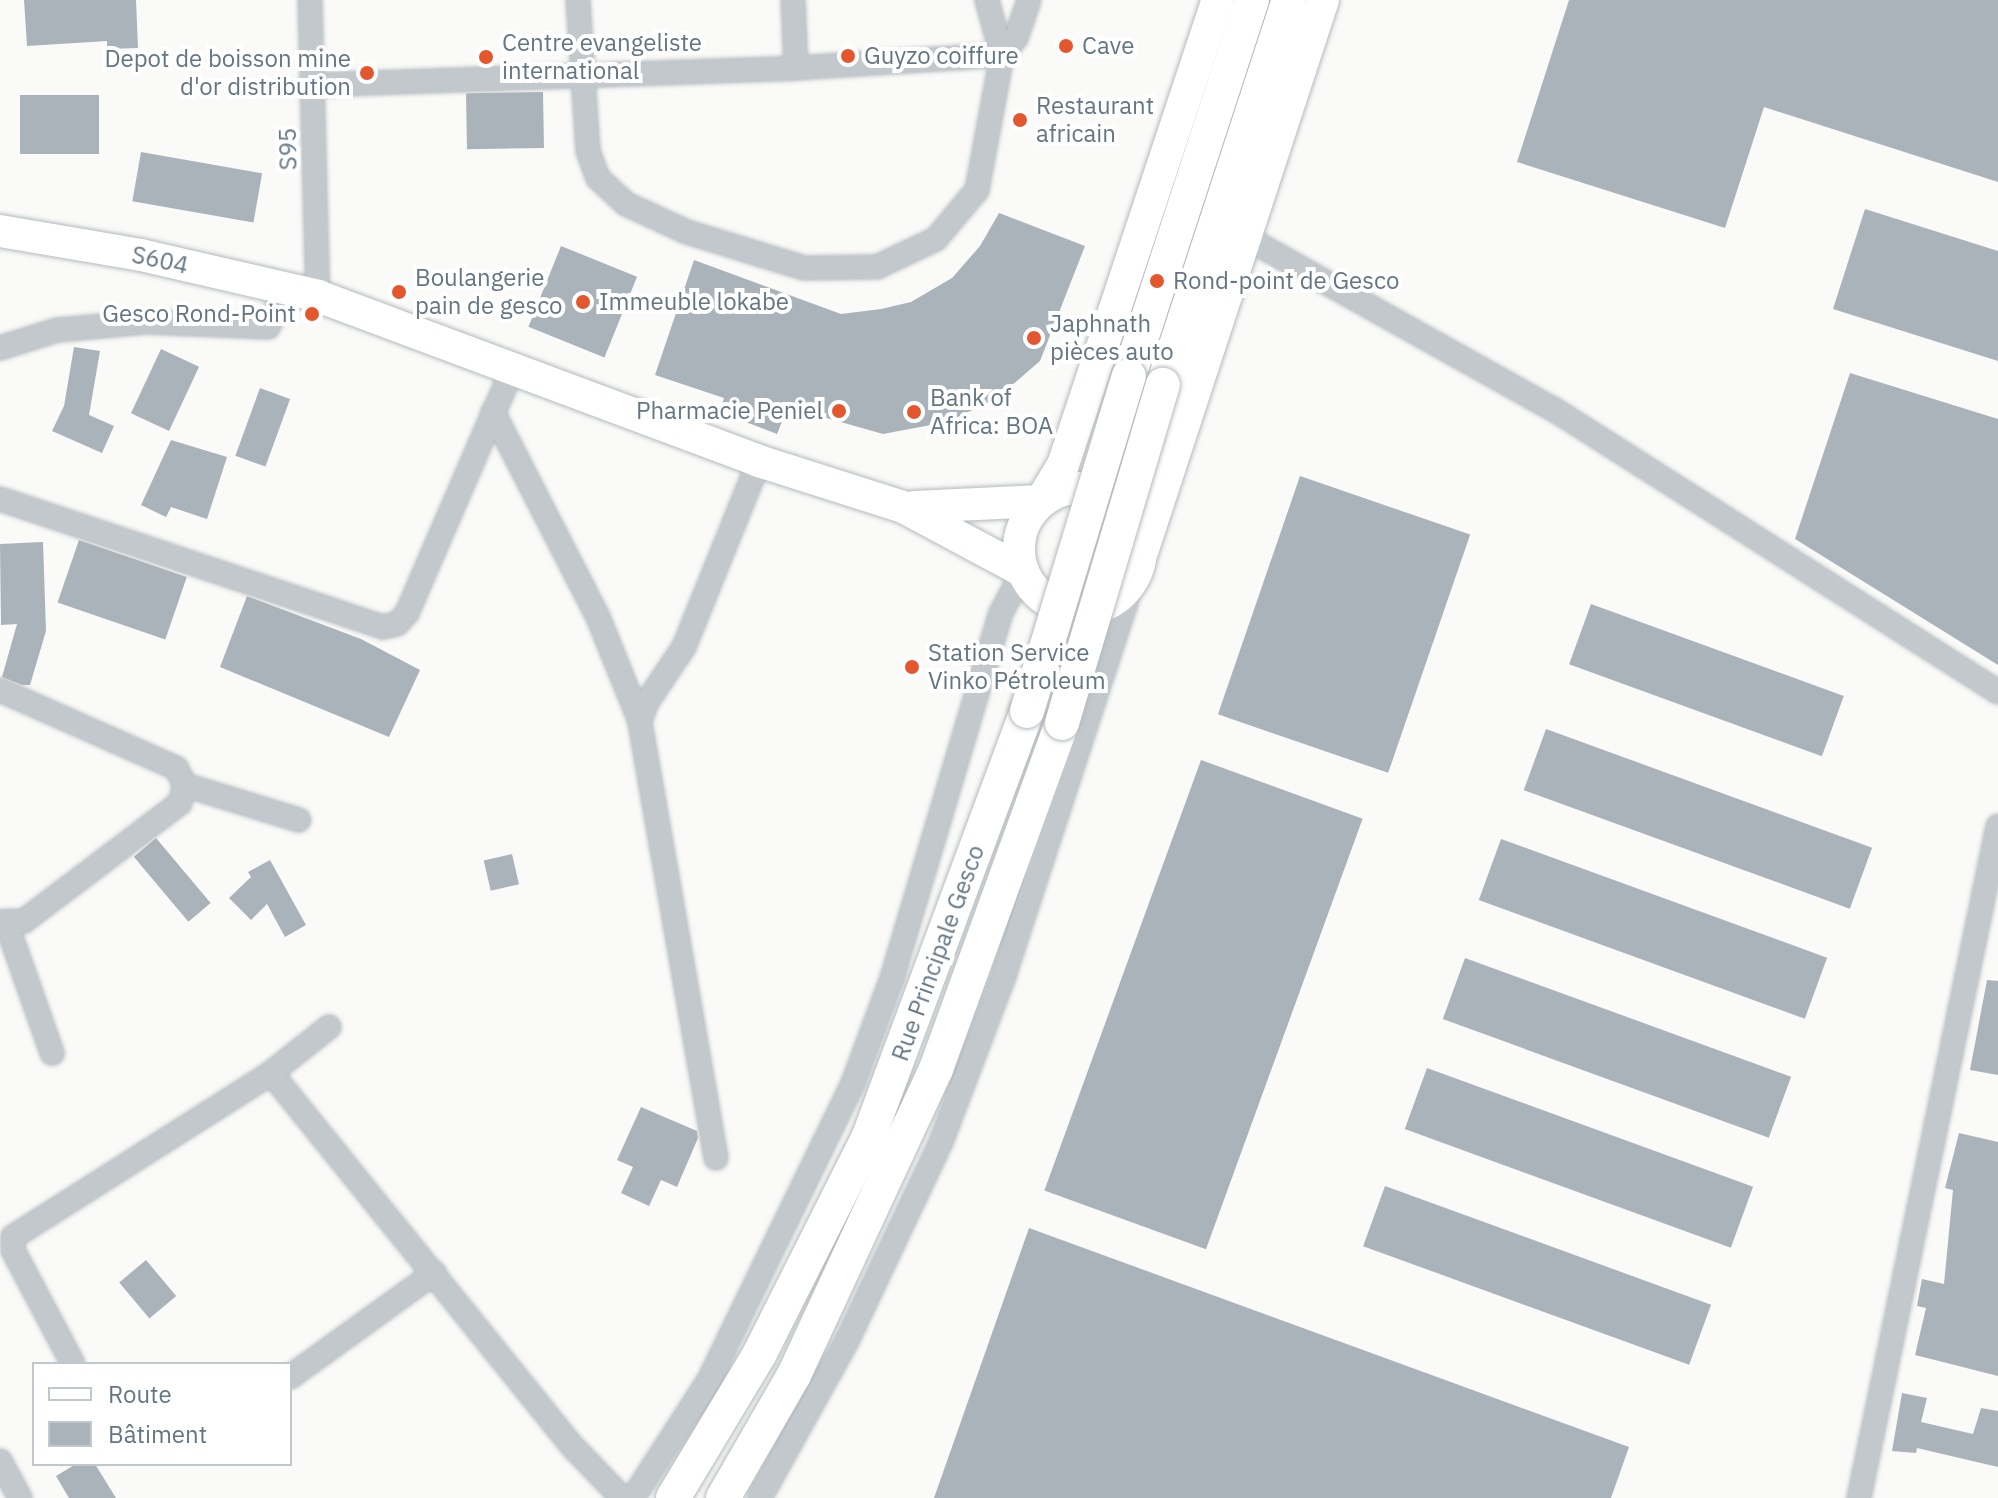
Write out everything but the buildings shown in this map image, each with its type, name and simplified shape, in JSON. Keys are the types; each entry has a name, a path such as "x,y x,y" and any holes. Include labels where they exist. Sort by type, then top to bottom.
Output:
{"main road":[{"name":"Rue Principale Gesco","path":"673,1498 760,1353 869,1136 1027,711 1129,376 1252,0"},
{"name":"Rue Principale Gesco","path":"723,1498 794,1375 936,1069 1062,723 1163,385 1289,0"}],"street":[{"name":"S95","path":"310,0 318,296"},
{"path":"578,0 588,151 598,178 626,204 687,232 804,268 877,267 936,239 977,190 1002,55 987,0"},
{"path":"793,0 796,68"},
{"path":"313,85 581,72 796,68 1002,55 1016,38 1029,0"},
{"path":"633,1498 709,1380 853,1083 892,978 1000,615 1023,571 1020,533 1063,465 1218,0"},
{"path":"760,1498 847,1341 941,1142 1004,976 1323,0"},
{"name":"S604","path":"0,231 141,255 318,296 759,461 903,507"},
{"path":"1245,237 1555,410 1998,692"},
{"path":"0,348 57,330 146,322 268,327 286,289"},
{"path":"0,499 383,627 397,624 407,613 513,368"},
{"path":"493,412 598,617 640,721 716,1158"},
{"path":"640,721 647,702 684,647 759,461"},
{"path":"903,507 977,508 1041,501 1079,487 1117,499 1140,532 1142,552"},
{"path":"903,507 1023,571 1047,601 1074,610 1102,607 1132,584"},
{"path":"0,690 176,768 185,785 180,803 24,921 3,924 52,1053"},
{"path":"185,785 299,820"},
{"path":"1859,1498 1998,826"},
{"path":"72,1362 5,1238 271,1073 329,1027"},
{"path":"271,1073 573,1447 622,1498"},
{"path":"292,1376 434,1273"},
{"path":"0,1461 20,1498"}],"place":[{"name":"Cave","path":"1066,46"},
{"name":"Guyzo coiffure","path":"848,56"},
{"name":"Centre evangeliste international","path":"486,57"},
{"name":"Depot de boisson mine d'or distribution","path":"367,73"},
{"name":"Restaurant africain","path":"1020,120"},
{"name":"Rond-point de Gesco","path":"1157,281"},
{"name":"Boulangerie pain de gesco","path":"399,292"},
{"name":"Immeuble lokabe","path":"583,302"},
{"name":"Gesco Rond-Point","path":"312,314"},
{"name":"Japhnath pièces auto","path":"1034,338"},
{"name":"Pharmacie Peniel","path":"839,411"},
{"name":"Bank of Africa: BOA","path":"914,412"},
{"name":"Station Service Vinko Pétroleum","path":"912,667"}]}
